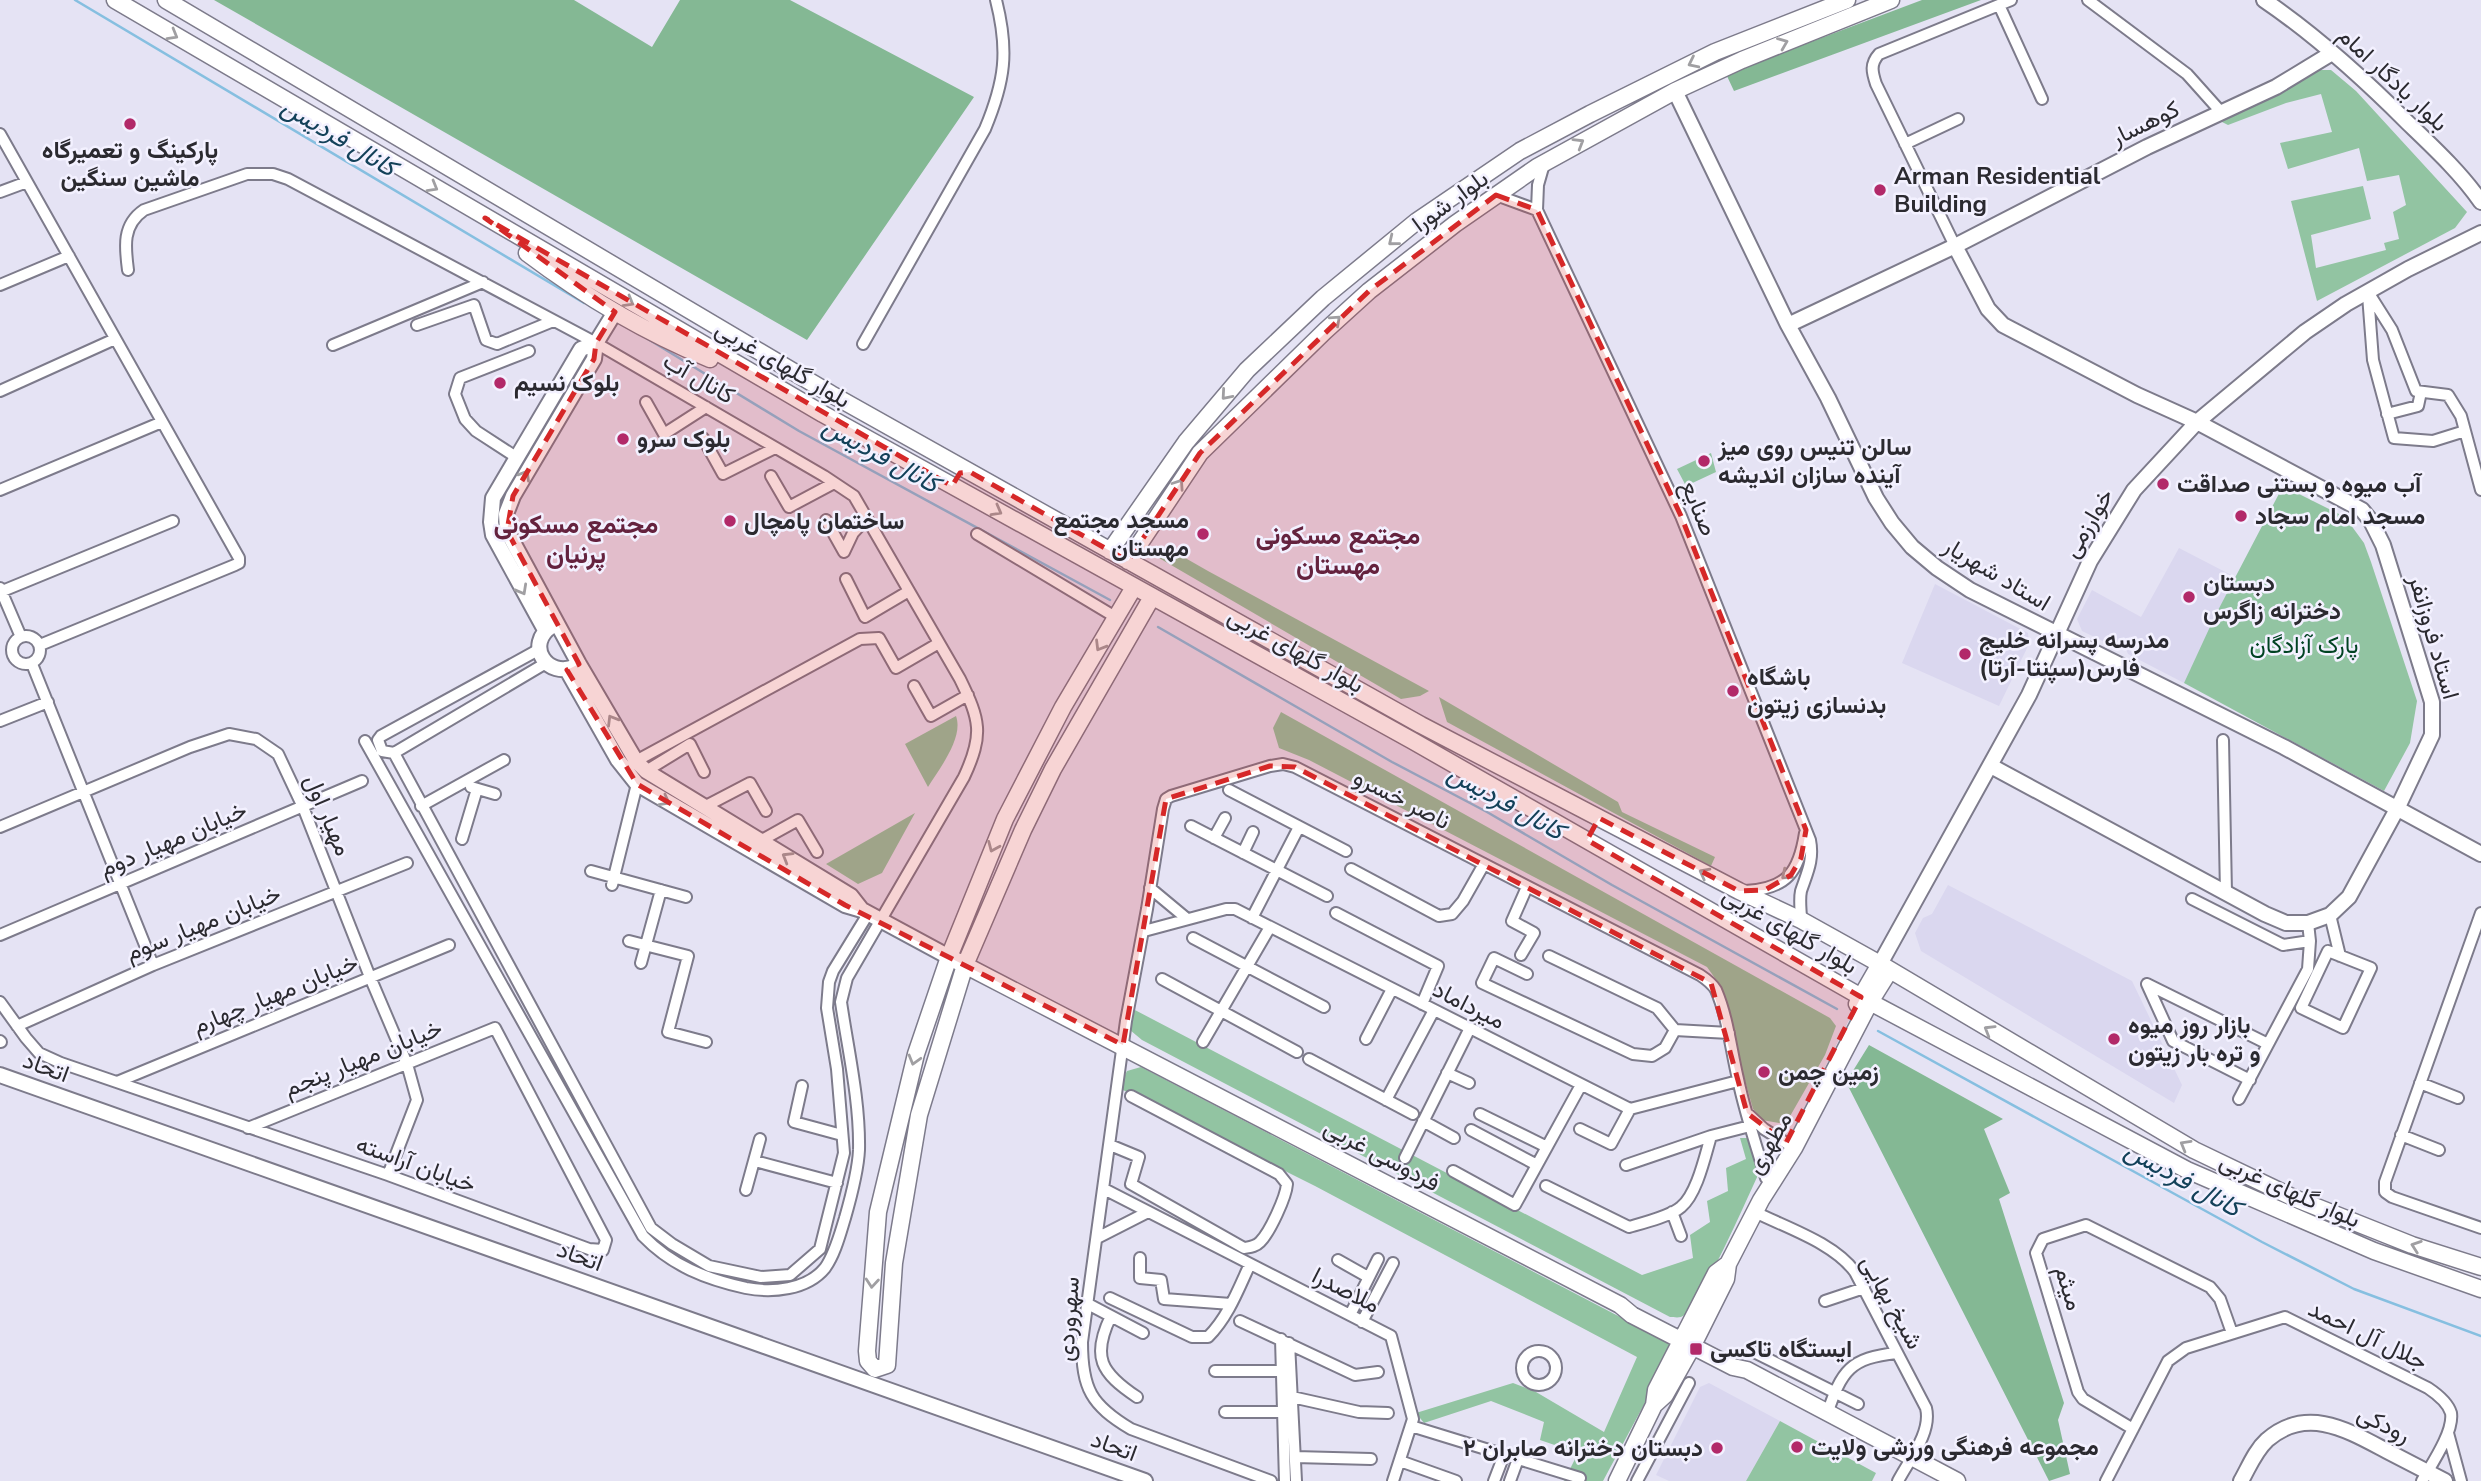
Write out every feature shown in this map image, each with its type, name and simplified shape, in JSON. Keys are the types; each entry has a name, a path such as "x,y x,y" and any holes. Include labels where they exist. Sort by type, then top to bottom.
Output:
{"main road":[{"name":"بلوار گلهای غربی","path":"115,0 762,379 1413,741 1865,1000 2187,1170 2374,1251 2481,1289"},
{"name":"بلوار گلهای غربی","path":"166,0 831,394 1421,725 1739,891 1801,920 2194,1150 2294,1198 2412,1245 2481,1267"},
{"name":"بلوار شورا","path":"1110,551 1186,442 1247,370 1323,298 1418,220 1520,151 1590,114 1714,52 1847,0"},
{"name":"بلوار شورا","path":"1128,561 1200,453 1325,331 1369,291 1430,243 1544,164 1675,91 1742,60 1891,0"},
{"path":"485,218 578,291 645,330 762,379"},
{"path":"959,490 956,479 960,473 970,472"},
{"path":"1134,587 1063,707 1005,819 949,957 916,1054 878,1212 867,1350 868,1361 875,1369 887,1364 894,1263 919,1115 965,965 1047,781 1152,597"},
{"path":"1117,618 1129,617 1133,628"},
{"path":"1285,670 1294,667 1292,653"},
{"name":"فردوسی غربی","path":"949,957 1620,1305 1632,1315 1689,1340 1733,1367 1746,1370 1957,1481"},
{"name":"مطهری","path":"1616,1481 1654,1405 1665,1395 1689,1340 1726,1279 1728,1264 1770,1181 1857,1028 1865,1000 1885,967"},
{"path":"1790,1146 1865,1000"},
{"path":"1857,1028 1873,1017 1893,1014"}],"street":[{"path":"863,344 985,129 999,95 1004,45 996,0"},
{"path":"1955,246 1876,84 1872,74 1872,62 1879,54 2011,0"},
{"path":"2088,0 2187,74 2221,112"},
{"name":"بلوار یادگار امام","path":"2264,0 2298,23 2332,52 2432,146 2481,202"},
{"path":"1999,5 2042,99"},
{"name":"کوهسار","path":"1788,325 1955,246 2147,146 2276,87 2332,52"},
{"name":"استاد شهریار","path":"1675,91 1788,325 1828,398 1876,498 1912,547 1970,590 2250,730 2481,854"},
{"path":"1905,144 1958,119"},
{"path":"0,134 239,558 239,563 40,645"},
{"path":"1496,195 1537,210 1538,185 1544,164"},
{"name":"کانال آب","path":"128,270 125,246 127,230 135,217 144,210 247,174 258,173 288,179 596,343 854,496 968,695 975,710 978,737 974,755 871,915"},
{"path":"0,192 27,183"},
{"name":"صنایع","path":"1537,210 1681,516 1806,830 1812,853 1809,873 1800,894 1801,920"},
{"name":"خوارزمی","path":"1885,967 2029,695 2090,561 2134,490 2197,422 2305,332 2424,260 2481,233"},
{"name":"استاد فروزانفر","path":"1955,246 1988,309 2003,325 2137,395 2197,422 2362,510 2378,532 2420,661 2432,710 2432,734 2397,809 2349,897 2330,915 2308,923 2286,923 1991,766"},
{"path":"0,285 69,256"},
{"path":"333,345 483,282"},
{"path":"2368,292 2392,330 2416,391 2448,396 2461,416 2481,490"},
{"path":"2368,292 2373,359 2394,438 2433,441 2465,431"},
{"path":"417,325 474,305 486,340 497,344 553,321"},
{"path":"550,627 507,531 506,514 513,495 594,359 596,343 615,312"},
{"path":"0,391 115,339"},
{"path":"596,343 581,349 493,498 491,522 499,548 640,772 822,892 949,957"},
{"path":"516,457 477,431 465,419 455,394 460,378 529,351"},
{"path":"2387,414 2418,406 2421,392"},
{"path":"646,402 664,434 706,407"},
{"path":"0,490 162,422"},
{"path":"703,438 723,474 775,447"},
{"path":"771,476 789,507 834,483"},
{"path":"826,520 844,552 853,533 867,518"},
{"path":"21,637 0,590 173,521"},
{"path":"977,534 1117,618"},
{"path":"846,579 865,617 909,591"},
{"path":"550,627 539,641 538,650 546,663 556,669 573,667"},
{"path":"28,636 40,645 41,652 32,664 17,662 12,655 15,641 21,637 28,636"},
{"path":"613,880 640,772 860,639 879,638 896,668 939,643"},
{"path":"538,650 378,740 380,746 390,753 421,806 651,1228 709,1266 761,1277 790,1275 820,1248 844,1153 827,995 833,971 871,915"},
{"path":"0,660 12,655"},
{"path":"376,760 546,663"},
{"path":"32,664 153,965"},
{"path":"573,667 618,760 704,807 851,896 871,915"},
{"path":"914,686 931,716 968,695"},
{"path":"0,721 48,702"},
{"name":"مهیار اول","path":"0,827 190,747 229,734 256,739 278,754 303,807 407,1064 417,1100 388,1175"},
{"path":"2223,740 2226,893"},
{"path":"365,741 643,1236 658,1252 678,1265 727,1283 755,1290 780,1290 805,1283 825,1268 837,1244 850,1201 859,1153 858,1125 841,1002 847,978 871,915"},
{"path":"640,772 690,744 704,772"},
{"path":"421,806 504,760"},
{"name":"ناصر خسرو","path":"1123,1045 1166,799 1283,764 1484,864 1711,983 1716,990 1729,1033 1750,1126 1770,1181"},
{"name":"خیابان مهیار دوم","path":"0,934 362,781"},
{"path":"704,807 750,783 766,811"},
{"path":"461,785 495,794"},
{"path":"462,839 477,789"},
{"path":"1229,790 1346,851"},
{"path":"1214,838 1225,818"},
{"path":"760,841 799,820 817,852"},
{"path":"1191,825 1326,896"},
{"path":"1252,918 1299,827"},
{"path":"1739,891 1765,890 1791,875 1801,858 1806,830"},
{"path":"1243,853 1253,832"},
{"name":"خیابان مهیار سوم","path":"17,1026 153,965 407,863"},
{"path":"1351,869 1439,916 1452,914 1463,901 1484,864"},
{"path":"591,871 613,880 686,897"},
{"path":"1521,955 1534,933 1512,921 1527,887"},
{"path":"1150,888 1186,919"},
{"path":"641,962 661,890"},
{"path":"2192,899 2283,945 2310,941"},
{"name":"میرداماد","path":"1144,931 1226,909 1235,909 1630,1109"},
{"path":"1336,913 1438,967 1422,1004"},
{"path":"2481,913 2475,946 2420,1083 2385,1182 2385,1192 2392,1197 2481,1228"},
{"path":"2330,915 2340,956"},
{"path":"2239,1099 2308,969 2308,923"},
{"path":"1203,1042 1270,927"},
{"path":"1194,938 1324,1007"},
{"path":"629,941 688,956 668,1032 706,1042"},
{"name":"خیابان مهیار چهارم","path":"117,1082 449,945"},
{"path":"2328,951 2340,956 2371,968 2343,1028 2301,1008 2328,951"},
{"path":"1549,956 1657,1008 1675,1030 1729,1033"},
{"path":"1527,974 1494,958 1482,983 1633,1054 1651,1056 1665,1048 1675,1030"},
{"path":"1162,979 1297,1052"},
{"path":"2249,1080 2173,1041 2147,984 2268,1044"},
{"path":"1366,1039 1392,989"},
{"name":"خیابان آراسته","path":"0,1002 39,1053 61,1063 388,1175 589,1249 603,1250 606,1240 495,1028"},
{"path":"1386,1100 1434,1010"},
{"name":"خیابان مهیار پنجم","path":"248,1128 495,1028"},
{"path":"1405,1157 1470,1028"},
{"name":"سهروردی","path":"1123,1045 1088,1304 1082,1359 1086,1380 1100,1409 1132,1430 1271,1481"},
{"path":"1309,1059 1413,1115"},
{"path":"1447,1073 1469,1083"},
{"name":"اتحاد","path":"0,1074 1144,1481"},
{"path":"1580,1129 1611,1144 1630,1109 1738,1081"},
{"path":"2420,1083 2458,1098"},
{"path":"1453,1171 1515,1205 1581,1085"},
{"path":"802,1086 794,1122 842,1135"},
{"path":"1110,1145 1139,1157 1132,1184 1244,1248 1253,1247 1262,1240 1286,1193 1287,1184 1279,1174 1132,1096"},
{"path":"1747,1113 1764,1129 1790,1146"},
{"path":"1480,1115 1547,1147"},
{"path":"1423,1121 1454,1138"},
{"path":"1626,1165 1750,1126"},
{"path":"1471,1130 1537,1165"},
{"path":"2401,1135 2439,1150"},
{"path":"1546,1186 1629,1227 1679,1209 1691,1194 1712,1136"},
{"path":"746,1190 760,1139"},
{"path":"755,1161 837,1183"},
{"name":"ملاصدرا","path":"1104,1189 1391,1336 1413,1419 1394,1479"},
{"name":"شیخ بهایی","path":"1758,1206 1847,1261 1864,1288 1926,1408 1928,1417 1923,1433 1898,1481"},
{"path":"1097,1238 1148,1212"},
{"path":"1672,1212 1681,1236"},
{"name":"میثم","path":"2133,1429 2083,1399 2078,1392 2036,1253 2043,1239 2086,1225 2210,1287 2220,1299 2232,1333"},
{"path":"1140,1258 1140,1278 1161,1280 1164,1299 1231,1304"},
{"path":"1350,1315 1378,1259"},
{"path":"1338,1260 1368,1277"},
{"path":"1362,1322 1393,1263"},
{"path":"1110,1298 1192,1337 1208,1337 1231,1304 1250,1264"},
{"path":"1825,1301 1864,1288"},
{"path":"1088,1304 1143,1333"},
{"path":"1111,1316 1099,1348 1103,1365 1112,1379 1137,1397"},
{"name":"جلال آل احمد","path":"2106,1481 2168,1361 2186,1348 2285,1317 2428,1388 2447,1405 2451,1415 2448,1433 2461,1481"},
{"path":"1240,1321 1354,1375 1378,1372"},
{"path":"1285,1341 1285,1481"},
{"path":"1752,1351 1858,1404"},
{"path":"1827,1413 1844,1374 1853,1364 1877,1355 1897,1353"},
{"path":"1214,1371 1286,1371"},
{"path":"1286,1371 1292,1397 1287,1412 1296,1481"},
{"path":"1636,1481 1689,1382"},
{"path":"1292,1397 1359,1412 1388,1413"},
{"path":"1225,1412 1287,1412"},
{"name":"رودکی","path":"2241,1481 2266,1441 2284,1429 2309,1423 2342,1427 2424,1476 2445,1481"},
{"path":"1411,1426 1580,1478"},
{"path":"2424,1476 2448,1433"},
{"path":"1494,1481 1504,1455"},
{"path":"1294,1457 1371,1460"},
{"path":"1510,1481 1518,1459"},
{"path":"1400,1461 1456,1481"},
{"path":"1394,1479 1408,1481"}],"highlighted area":[{"path":"1496,195 1537,210 1681,516 1806,830 1801,858 1791,875 1765,890 1739,891 1599,818 1587,840 1861,997 1786,1143 1747,1113 1711,983 1295,767 1270,766 1166,799 1123,1045 845,905 637,784 567,670 579,664 507,531 513,496 594,359 596,343 615,312 485,218 952,486 960,473 970,472 1128,561 1200,453 1369,291"}],"shaded area":[{"name":"دبستان دخترانه زاگرس","path":"2179,548 2235,577 2184,683 2128,654 2125,647 2132,634 2121,650 2082,631 2077,619 2092,590 2141,617"},
{"name":"مدرسه پسرانه خلیج فارس(سپنتا-آرتا)","path":"1935,584 2028,633 2029,644 1999,706 1902,663"},
{"name":"بازار روز میوه و تره بار زیتون","path":"1948,885 2132,981 2182,1085 2174,1103 1921,951 1915,933 1923,918 1932,914"},
{"name":"دبستان دخترانه صابران ۲","path":"1709,1383 1780,1421 1746,1481 1669,1481 1656,1475 1700,1387"}],"green space":[{"path":"214,0 574,0 652,47 680,0 790,0 974,97 807,340"},
{"path":"1922,0 1981,0 1734,91 1726,74"},
{"path":"2316,70 2331,70 2356,91 2467,212 2455,228 2317,301 2291,201 2363,186 2371,219 2311,235 2316,268 2386,250 2384,243 2399,239 2393,212 2406,205 2399,175 2367,181 2359,148 2288,169 2280,143 2332,132 2321,94 2286,103 2228,125 2220,121"},
{"name":"سالن تنیس روی میز آینده سازان اندیشه","path":"1711,453 1716,472 1686,486 1677,469"},
{"name":"پارک آزادگان","path":"2283,486 2345,517 2364,543 2371,562 2417,701 2410,743 2384,791 2184,683 2215,616"},
{"path":"1168,545 1173,551 1208,571 1429,691 1420,696 1401,699 1159,558"},
{"path":"1439,697 1618,802 1622,812 1715,857 1711,866 1447,722"},
{"path":"1281,712 1830,1018 1836,1026 1825,1055 1789,1118 1779,1123 1762,1120 1753,1109 1717,981 1707,967 1309,760 1279,748 1273,728"},
{"path":"956,716 958,725 954,743 928,787 905,744"},
{"path":"915,813 882,873 858,884 826,864"},
{"path":"1133,1009 1642,1275 1693,1258 1690,1235 1710,1222 1707,1201 1728,1191 1726,1168 1746,1159 1740,1138 1749,1138 1759,1173 1723,1251 1699,1295 1681,1317 1670,1317 1142,1040 1130,1030"},
{"path":"1869,1045 2003,1119 1984,1129 2010,1193 1999,1199 2064,1403 2058,1420 2070,1474 2049,1481 1846,1082"},
{"path":"1141,1067 1670,1343 1671,1354 1603,1481 1564,1481 1578,1453 1540,1440 1544,1422 1491,1401 1424,1423 1416,1413 1513,1383 1536,1392 1604,1432 1637,1357 1315,1186 1123,1090 1123,1079 1127,1071"},
{"name":"مجموعه فرهنگی ورزشی ولایت","path":"1780,1421 1876,1473 1872,1481 1746,1481"}],"waterway":[{"name":"کانال فردیس","path":"75,0 584,303"},
{"name":"کانال فردیس","path":"643,336 799,431 1110,600"},
{"name":"کانال فردیس","path":"1158,627 1392,762 1487,812 1612,885 1837,1009"},
{"name":"کانال فردیس","path":"1878,1031 2262,1242 2354,1289 2481,1336"}],"place":[{"name":"پارکینگ و تعمیرگاه ماشین سنگین","path":"130,124"},
{"name":"Arman Residential Building","path":"1880,190"},
{"name":"بلوک نسیم","path":"500,383"},
{"name":"بلوک سرو","path":"623,439"},
{"name":"سالن تنیس روی میز آینده سازان اندیشه","path":"1704,461"},
{"name":"آب میوه و بستنی صداقت","path":"2163,484"},
{"name":"مسجد امام سجاد","path":"2241,516"},
{"name":"ساختمان پامچال","path":"730,521"},
{"name":"مسجد مجتمع مهستان","path":"1203,534"},
{"name":"دبستان دخترانه زاگرس","path":"2189,597"},
{"name":"مدرسه پسرانه خلیج فارس(سپنتا-آرتا)","path":"1965,654"},
{"name":"باشگاه بدنسازی زیتون","path":"1733,691"},
{"name":"بازار روز میوه و تره بار زیتون","path":"2114,1039"},
{"name":"زمین چمن","path":"1764,1072"},
{"name":"ایستگاه تاکسی","path":"1696,1349"},
{"name":"مجموعه فرهنگی ورزشی ولایت","path":"1797,1447"},
{"name":"دبستان دخترانه صابران ۲","path":"1717,1448"}],"district":[{"name":"مجتمع مسکونی پرنیان","path":"576,539"},
{"name":"مجتمع مسکونی مهستان","path":"1338,550"}]}
